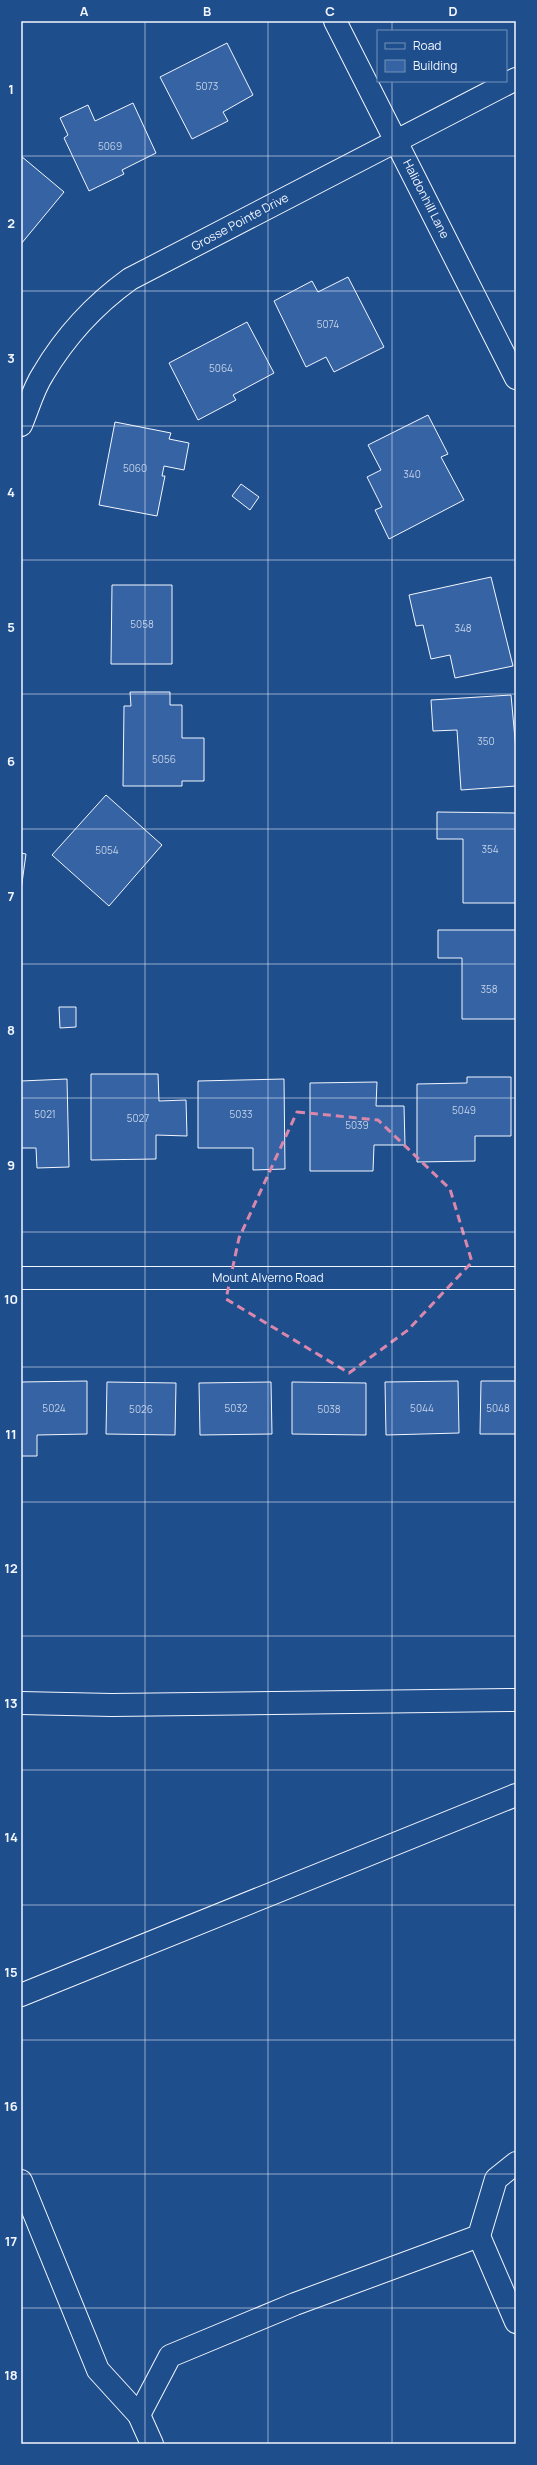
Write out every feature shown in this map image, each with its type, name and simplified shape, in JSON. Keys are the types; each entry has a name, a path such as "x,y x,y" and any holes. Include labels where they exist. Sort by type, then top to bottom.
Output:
{"street":[{"name":"Halidonhill Lane","path":"335,21 516,378"},
{"name":"Grosse Pointe Drive","path":"21,425 42,375 73,329 105,297 130,279 516,80"},
{"name":"Mount Alverno Road","path":"21,1278 516,1278"},
{"path":"21,1704 112,1705 516,1700"},
{"path":"21,1995 516,1795"},
{"path":"516,2163 496,2179 478,2236 516,2322"},
{"path":"21,2181 98,2370 139,2415 152,2444"},
{"path":"139,2415 170,2356 295,2304 478,2236"}],"highlighted area":[{"path":"297,1112 378,1120 450,1189 472,1262 408,1330 349,1373 226,1299 239,1238"}],"building":[{"path":"227,43 253,95 223,112 228,121 192,139 160,77"},
{"path":"133,103 156,153 122,170 124,174 89,191 64,138 68,135 60,118 88,105 95,121"},
{"path":"21,156 64,192 21,244"},
{"path":"348,277 384,347 334,372 326,357 306,367 274,301 312,281 318,292"},
{"path":"247,322 274,373 233,395 236,400 198,420 169,363"},
{"path":"428,415 448,454 441,457 464,500 389,539 375,510 382,507 367,477 381,470 368,445"},
{"path":"115,422 171,433 169,439 189,443 184,470 164,466 162,476 165,476 157,516 99,505"},
{"path":"241,484 259,497 250,510 232,496"},
{"path":"491,577 513,666 455,678 450,655 431,659 423,625 416,626 409,595"},
{"path":"112,585 172,585 172,664 111,664"},
{"path":"130,692 170,692 170,705 182,705 182,738 204,738 204,781 182,781 182,786 123,786 124,706 131,706"},
{"path":"511,695 516,750 516,786 461,790 457,730 433,731 431,700"},
{"path":"106,795 162,845 109,906 52,855"},
{"path":"437,812 516,813 516,903 463,903 463,839 437,839"},
{"path":"21,853 26,854 21,890"},
{"path":"438,930 516,930 516,1019 462,1019 462,958 438,958"},
{"path":"59,1007 76,1007 76,1027 60,1028"},
{"path":"91,1074 158,1074 159,1101 186,1100 187,1136 156,1135 156,1159 91,1160"},
{"path":"467,1077 511,1077 511,1136 475,1136 475,1161 417,1162 417,1084 467,1083"},
{"path":"67,1079 69,1167 37,1168 36,1148 21,1148 21,1081"},
{"path":"284,1079 285,1169 253,1170 253,1148 198,1148 198,1081"},
{"path":"377,1082 376,1106 404,1106 405,1145 374,1145 373,1171 310,1171 310,1083"},
{"path":"87,1381 87,1434 37,1435 37,1456 21,1456 21,1382"},
{"path":"458,1381 459,1433 386,1435 385,1382"},
{"path":"481,1381 516,1381 516,1434 480,1434"},
{"path":"107,1382 176,1383 175,1435 106,1434"},
{"path":"271,1382 272,1434 200,1435 199,1383"},
{"path":"292,1382 366,1383 366,1435 292,1434"}]}
